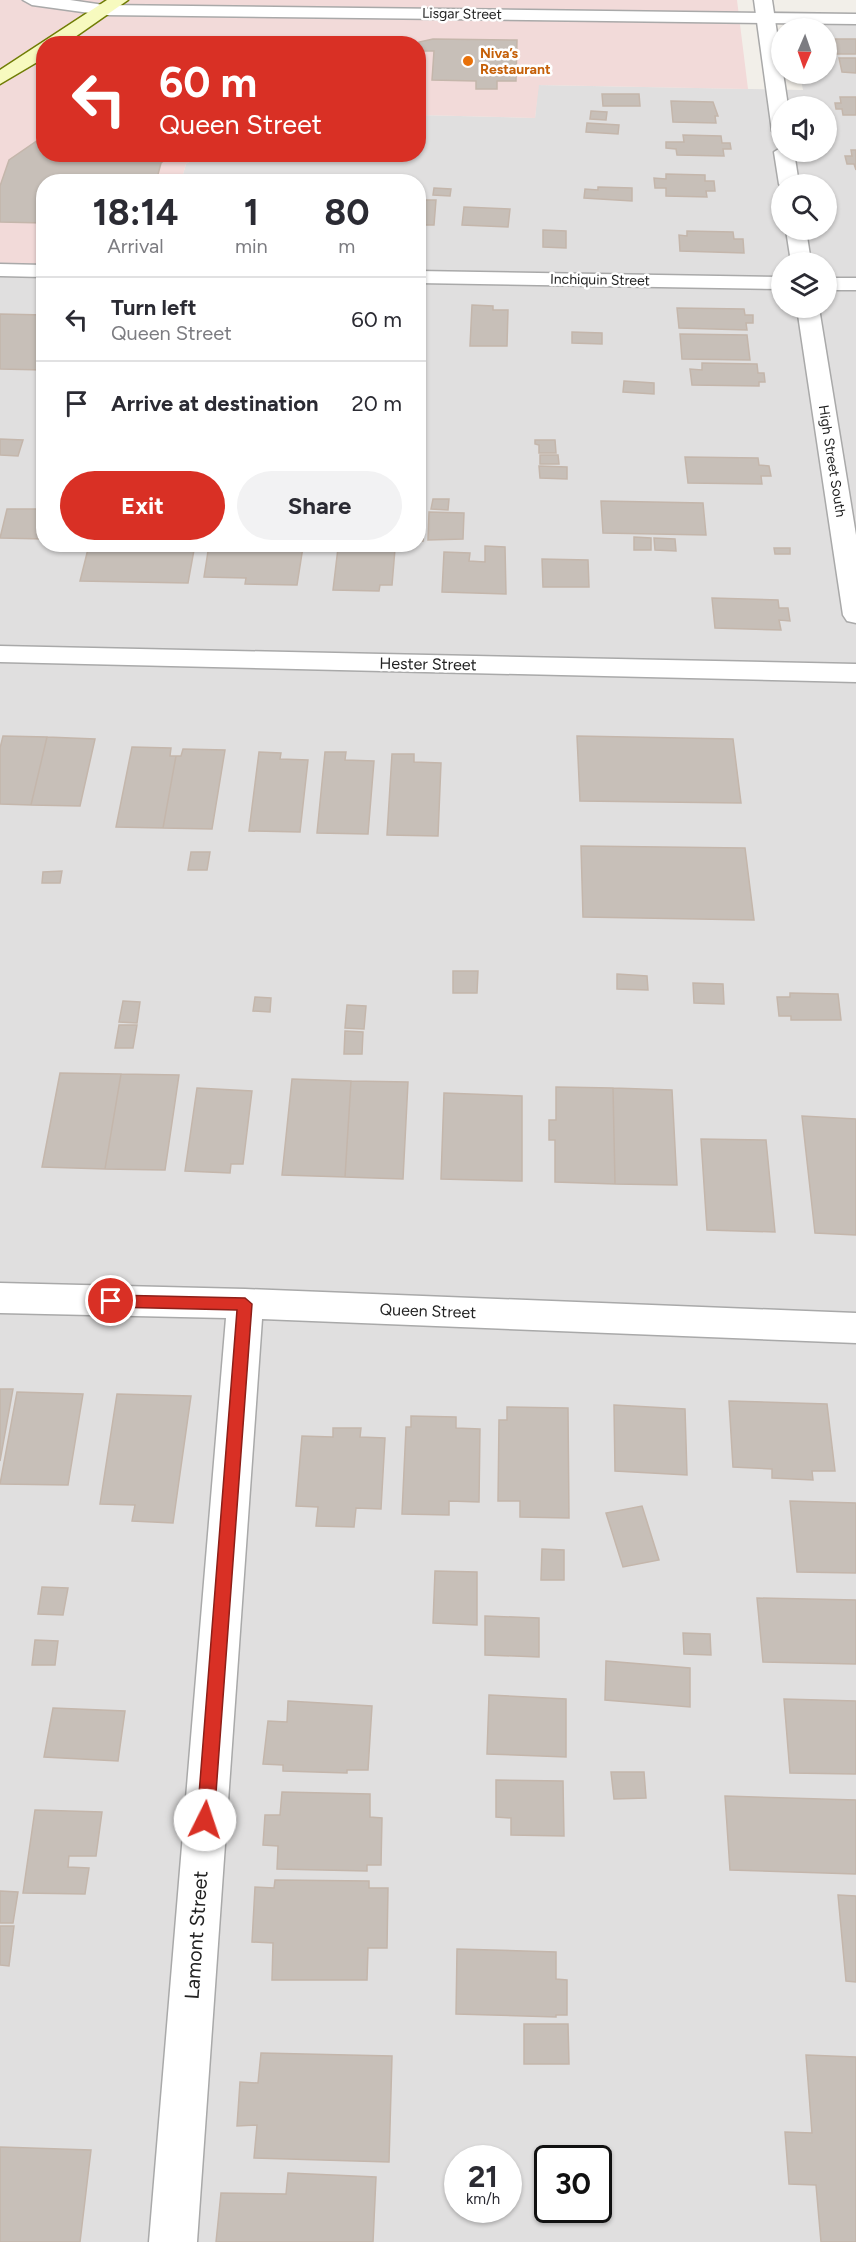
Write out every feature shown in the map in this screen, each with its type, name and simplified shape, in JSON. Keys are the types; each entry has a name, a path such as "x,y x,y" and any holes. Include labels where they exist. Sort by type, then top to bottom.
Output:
{"main road":[{"path":"64,36 112,5"},
{"path":"0,78 36,54"}],"street":[{"name":"Lisgar Street","path":"32,0 112,5 764,9 856,19"},
{"path":"764,9 777,96"},
{"path":"0,270 36,271"},
{"name":"Inchiquin Street","path":"426,277 771,283"},
{"path":"837,284 856,284"},
{"name":"High Street South","path":"810,318 856,615"},
{"name":"Hester Street","path":"0,654 856,673"},
{"name":"Queen Street","path":"0,1298 245,1304 856,1328"},
{"name":"Lamont Street","path":"173,2242 245,1304"}],"shaded area":[{"path":"0,0 737,0 748,89 539,85 535,118 426,115 426,36 36,36 36,162 190,162 186,164 183,174 36,174 36,277 0,276"},
{"path":"837,25 856,25 856,2242 0,2242 0,276 36,277 36,552 426,552 426,174 183,174 186,164 189,162 426,162 426,115 535,118 538,85 803,90 802,84 837,84"}],"building":[{"path":"837,39 856,39 856,54 837,54"},
{"path":"426,40 517,40 516,81 497,81 497,89 476,89 476,81 432,80 434,51 426,51"},
{"path":"839,58 856,58 856,73 842,72"},
{"path":"602,94 639,94 640,106 603,106"},
{"path":"840,97 856,97 856,115 843,115 842,109 837,109 837,103 841,103"},
{"path":"671,101 713,102 718,116 715,116 716,123 673,122"},
{"path":"591,111 607,112 606,120 590,119"},
{"path":"587,123 619,125 618,134 586,132"},
{"path":"683,135 721,136 722,143 730,143 731,149 723,149 724,156 677,155 676,149 666,148 666,142 684,142"},
{"path":"36,141 36,162 162,162 158,174 36,174 36,223 0,222 0,186 9,160"},
{"path":"851,150 856,150 856,170 854,164 847,164 845,156 852,156"},
{"path":"666,174 705,175 705,181 714,181 715,191 706,191 707,197 666,196 666,188 655,188 654,178 666,179"},
{"path":"598,187 632,188 632,201 584,198 585,189 598,190"},
{"path":"434,188 451,189 450,196 433,195"},
{"path":"426,200 436,200 434,225 426,225"},
{"path":"464,207 510,209 508,227 462,225"},
{"path":"543,230 566,231 566,248 543,247"},
{"path":"687,231 733,232 734,239 743,239 744,253 680,251 679,235 687,236"},
{"path":"472,305 493,306 493,310 508,310 507,346 470,346"},
{"path":"677,308 744,309 745,315 753,315 753,323 746,323 747,330 679,328"},
{"path":"0,314 36,315 36,370 0,369"},
{"path":"572,332 602,333 602,344 572,343"},
{"path":"680,334 747,335 750,360 682,359"},
{"path":"702,363 757,364 758,373 764,373 765,382 759,382 759,386 692,385 690,369 702,370"},
{"path":"624,381 654,383 654,394 623,392"},
{"path":"0,439 23,440 18,456 0,455"},
{"path":"535,440 555,440 556,453 539,453 539,445 535,444"},
{"path":"540,455 558,455 559,464 540,464"},
{"path":"685,457 758,458 759,465 769,466 771,476 761,476 762,484 688,483"},
{"path":"539,466 567,467 567,479 540,478"},
{"path":"433,499 449,499 448,510 431,509"},
{"path":"601,501 703,503 706,535 603,533"},
{"path":"7,509 36,509 36,539 0,538"},
{"path":"429,512 464,513 463,539 428,540"},
{"path":"634,537 651,538 651,550 634,550"},
{"path":"654,538 675,539 676,551 655,550"},
{"path":"485,546 505,547 506,594 442,592 444,552 470,553 469,561 485,562"},
{"path":"774,548 790,548 790,554 775,554"},
{"path":"87,552 194,552 188,583 80,581"},
{"path":"208,552 302,552 297,585 245,584 246,578 204,577"},
{"path":"338,552 395,552 392,585 380,585 379,591 333,590"},
{"path":"542,559 588,560 589,587 543,587"},
{"path":"712,598 778,600 779,608 788,608 790,621 779,620 781,630 715,628"},
{"path":"3,736 47,737 31,805 0,804 0,748"},
{"path":"577,736 733,739 741,803 580,801"},
{"path":"47,737 95,739 80,806 31,805"},
{"path":"132,747 171,748 170,756 176,756 163,828 116,827"},
{"path":"183,749 225,750 212,829 163,828 176,756 181,756"},
{"path":"259,752 281,753 280,759 308,760 300,832 249,831"},
{"path":"325,752 346,752 345,760 374,761 368,834 317,833"},
{"path":"392,754 414,754 414,762 441,763 438,836 387,835"},
{"path":"581,846 745,848 754,920 583,917"},
{"path":"191,852 210,852 207,870 188,870"},
{"path":"62,871 60,883 42,883 43,872"},
{"path":"453,971 478,971 477,993 453,993"},
{"path":"617,974 647,976 648,990 617,989"},
{"path":"693,983 723,984 724,1004 694,1003"},
{"path":"790,993 838,994 841,1020 791,1020 791,1016 779,1016 777,997 790,997"},
{"path":"255,997 271,998 270,1012 253,1011"},
{"path":"123,1001 140,1002 137,1023 119,1022"},
{"path":"347,1005 366,1006 364,1029 345,1028"},
{"path":"119,1025 137,1025 133,1048 115,1048"},
{"path":"345,1031 363,1032 362,1054 344,1054"},
{"path":"60,1073 121,1074 105,1169 42,1167"},
{"path":"121,1074 179,1075 165,1170 105,1169"},
{"path":"292,1079 351,1081 345,1177 282,1175"},
{"path":"351,1081 408,1082 403,1179 345,1177"},
{"path":"556,1087 613,1088 615,1184 555,1182 555,1140 549,1140 549,1120 556,1120"},
{"path":"197,1088 252,1091 243,1164 231,1164 230,1173 185,1171"},
{"path":"613,1088 672,1090 677,1185 615,1184"},
{"path":"444,1093 522,1096 522,1181 441,1179"},
{"path":"802,1116 856,1119 856,1235 815,1233"},
{"path":"701,1139 766,1140 775,1232 707,1230"},
{"path":"0,1389 13,1389 0,1461"},
{"path":"17,1392 83,1394 68,1485 0,1484"},
{"path":"117,1394 191,1396 173,1523 132,1521 135,1505 100,1504"},
{"path":"729,1401 827,1404 835,1471 812,1471 813,1480 772,1478 772,1469 733,1467"},
{"path":"614,1405 685,1409 687,1475 615,1471"},
{"path":"507,1407 568,1408 569,1518 520,1517 520,1501 498,1501 499,1420 507,1420"},
{"path":"411,1416 456,1417 456,1428 480,1429 479,1502 449,1501 449,1515 402,1514 406,1427 411,1427"},
{"path":"333,1428 361,1428 360,1437 385,1438 381,1509 356,1508 354,1527 316,1526 318,1507 296,1506 302,1436 333,1437"},
{"path":"790,1501 856,1503 856,1573 797,1572"},
{"path":"642,1506 659,1560 623,1567 606,1513"},
{"path":"542,1549 564,1550 564,1580 541,1580"},
{"path":"435,1571 477,1572 477,1625 433,1623"},
{"path":"42,1587 68,1588 63,1615 38,1614"},
{"path":"757,1598 856,1600 856,1664 763,1662"},
{"path":"485,1616 539,1618 539,1657 485,1655"},
{"path":"683,1633 710,1634 711,1655 684,1654"},
{"path":"35,1640 58,1641 55,1665 32,1665"},
{"path":"606,1661 690,1668 690,1707 605,1700"},
{"path":"489,1695 566,1699 566,1757 487,1754"},
{"path":"784,1699 856,1701 856,1774 790,1773"},
{"path":"288,1701 372,1706 368,1770 347,1770 347,1773 283,1771 283,1765 263,1764 268,1721 287,1722"},
{"path":"53,1708 125,1711 118,1761 44,1757"},
{"path":"611,1772 644,1772 646,1798 614,1799"},
{"path":"496,1780 563,1781 564,1836 511,1835 511,1818 496,1817"},
{"path":"282,1792 370,1794 370,1817 382,1818 381,1865 367,1865 367,1871 277,1869 278,1846 263,1845 265,1815 280,1815"},
{"path":"725,1796 856,1800 856,1874 730,1870"},
{"path":"35,1810 102,1812 96,1856 69,1856 68,1867 89,1868 85,1894 23,1893"},
{"path":"275,1880 369,1881 369,1888 388,1888 387,1948 368,1948 367,1980 272,1980 273,1943 252,1942 255,1887 274,1888"},
{"path":"0,1891 18,1892 13,1923 0,1923"},
{"path":"838,1895 856,1896 856,1982 846,1981"},
{"path":"0,1926 14,1926 9,1966 0,1965"},
{"path":"457,1949 556,1952 556,1979 567,1980 567,2015 556,2015 556,2017 456,2014"},
{"path":"524,2024 568,2024 569,2064 524,2064"},
{"path":"261,2053 392,2056 389,2162 254,2158 257,2125 237,2126 240,2082 258,2083"},
{"path":"806,2055 856,2057 856,2242 821,2242 816,2185 789,2184 785,2132 812,2133"},
{"path":"0,2147 91,2150 80,2242 0,2242"},
{"path":"288,2173 376,2177 373,2242 216,2242 221,2193 286,2194"}],"place":[{"name":"Niva’s Restaurant","path":"468,61"}],"route":[{"path":"111,1301 245,1304 205,1820"}]}
